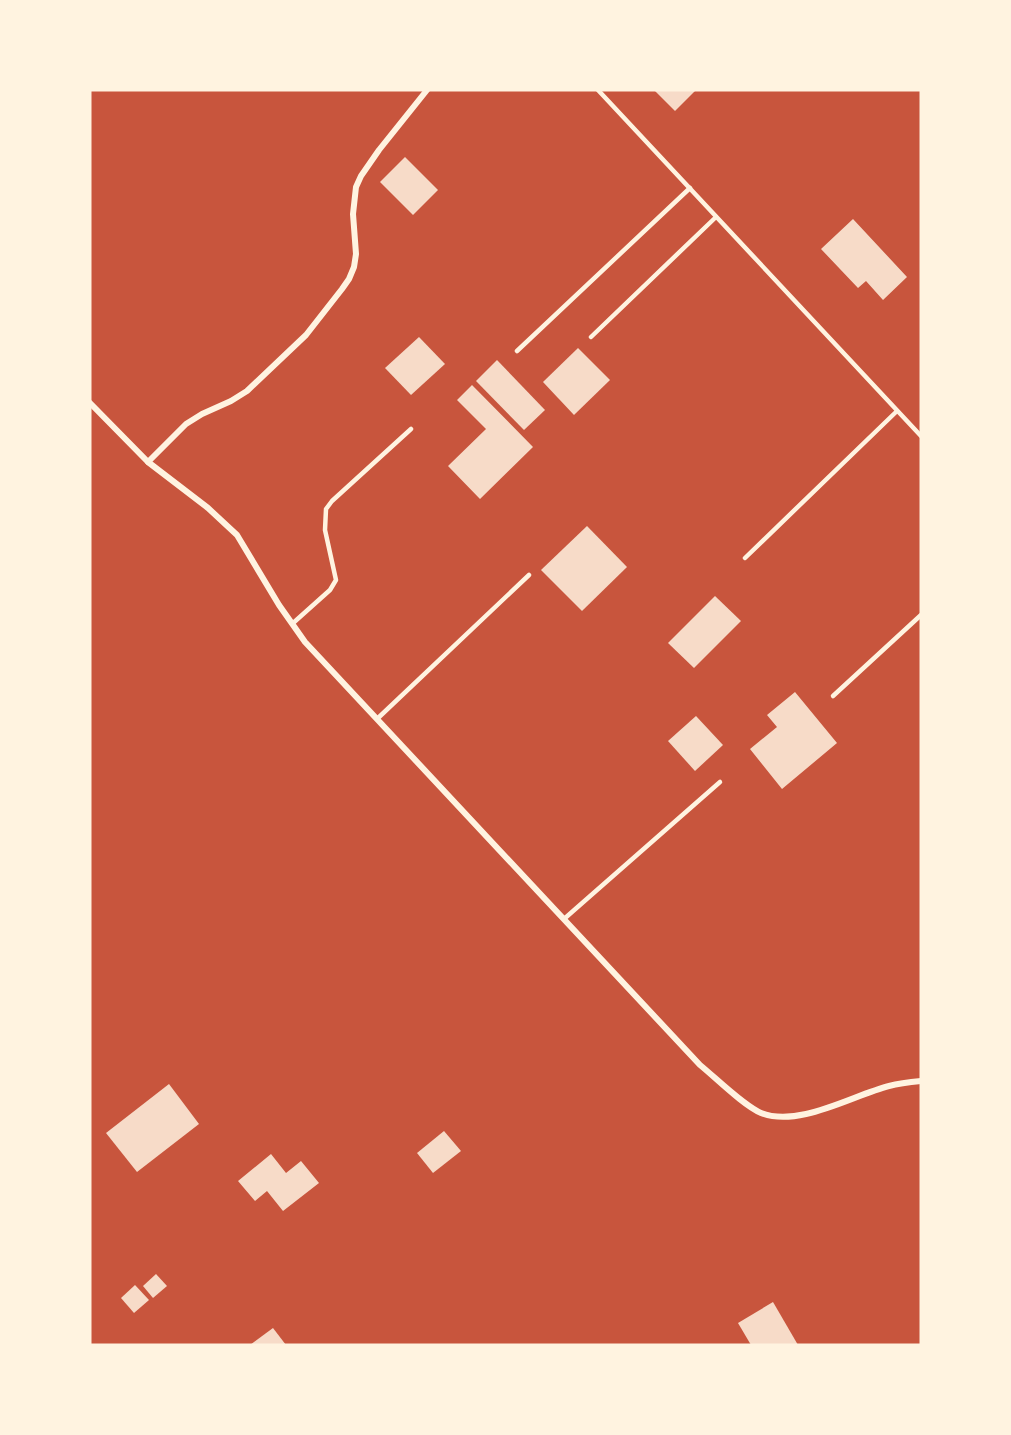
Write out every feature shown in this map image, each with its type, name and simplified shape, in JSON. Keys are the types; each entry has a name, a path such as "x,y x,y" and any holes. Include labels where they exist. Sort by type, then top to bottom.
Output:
{"street":[{"path":"148,462 186,424 247,391 306,335 342,289 352,273 356,254 353,214 356,187 379,150 427,90"},
{"path":"90,403 148,462 208,508 237,535 291,624 305,642 700,1065 743,1101 763,1114 779,1116 806,1114 887,1086 921,1081"}],"lane":[{"path":"598,90 921,436"},
{"path":"517,351 690,188"},
{"path":"591,337 716,217"},
{"path":"745,558 897,411"},
{"path":"291,624 330,590 336,580 325,530 326,509 411,429"},
{"path":"377,719 528,575"},
{"path":"833,696 921,615"},
{"path":"564,919 720,782"}],"building":[{"path":"654,90 696,90 675,111"},
{"path":"405,157 438,190 413,215 380,182"},
{"path":"853,219 907,277 883,300 866,281 858,288 821,249"},
{"path":"419,337 445,364 411,395 385,368"},
{"path":"578,348 610,380 574,415 543,382"},
{"path":"497,360 545,410 524,430 476,381"},
{"path":"472,385 533,447 480,499 448,466 486,429 457,400"},
{"path":"587,526 627,567 582,611 541,570"},
{"path":"715,596 741,621 694,668 668,643"},
{"path":"795,692 837,743 782,789 750,749 777,727 767,715"},
{"path":"696,716 723,745 695,771 668,741"},
{"path":"169,1084 199,1124 137,1172 106,1133"},
{"path":"444,1131 461,1151 433,1173 417,1153"},
{"path":"271,1154 286,1173 301,1161 319,1183 283,1211 267,1191 255,1201 238,1181"},
{"path":"156,1274 167,1286 153,1298 143,1286"},
{"path":"135,1285 149,1300 134,1313 121,1298"},
{"path":"773,1302 798,1345 751,1345 738,1323"},
{"path":"273,1328 286,1345 250,1345"}]}
